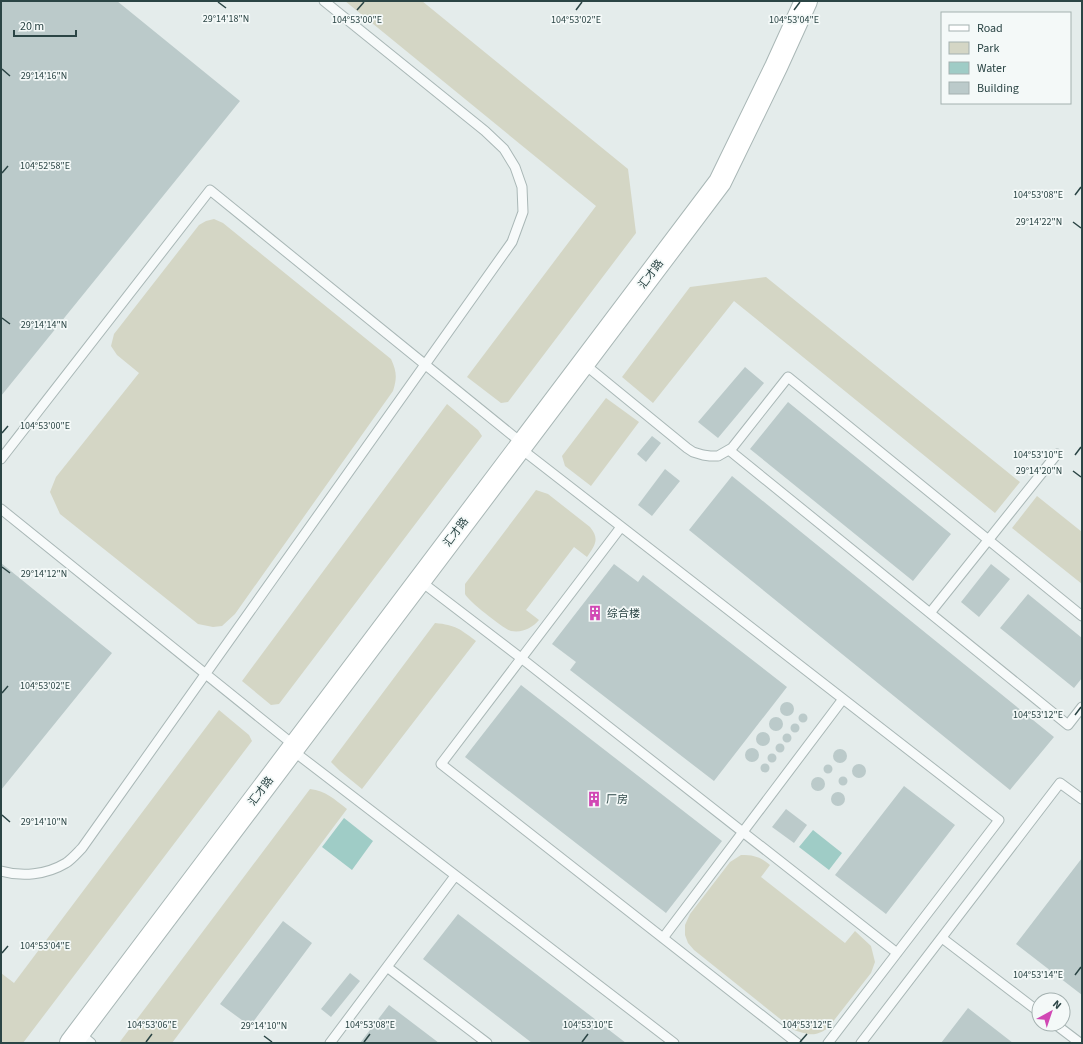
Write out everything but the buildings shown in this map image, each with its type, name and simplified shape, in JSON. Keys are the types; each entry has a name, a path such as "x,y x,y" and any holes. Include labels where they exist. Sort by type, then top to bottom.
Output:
{"main road":[{"name":"汇才路","path":"81,1040 293,748 720,182 806,1"}],"lane":[{"path":"1,872 26,875 54,869 67,862 79,852 512,242 523,212 522,187 515,167 504,149 485,131 324,1"},
{"path":"1,459 210,190 621,527 1000,820 828,1043"},
{"path":"583,363 694,452 710,456 718,456 732,448 788,377 1082,616"},
{"path":"729,450 1068,725 1082,707"},
{"path":"930,613 1057,454"},
{"path":"1,509 206,674 293,748 455,876 674,1043"},
{"path":"621,527 441,764 798,1043"},
{"path":"419,580 521,658 897,953"},
{"path":"663,938 843,699"},
{"path":"861,1043 1060,783 1082,800"},
{"path":"330,1043 455,876"},
{"path":"942,938 1031,1006"},
{"path":"387,967 487,1043"},
{"path":"1066,1032 1080,1043"}],"green space":[{"path":"345,1 422,1 628,169 636,233 508,402 501,403 467,377 596,206"},
{"path":"214,219 223,223 391,359 396,375 393,391 235,614 222,626 213,627 198,624 60,514 50,492 56,477 139,373 117,355 111,346 114,334 199,225"},
{"path":"766,277 1020,482 995,513 734,301 653,403 622,377 690,287"},
{"path":"606,398 639,422 591,486 565,466 562,456"},
{"path":"447,404 478,430 482,436 279,704 271,705 242,681"},
{"path":"536,490 548,494 590,527 596,539 587,557 574,547 526,610 539,620 527,629 511,631 486,614 468,598 465,594 465,584"},
{"path":"1037,496 1082,532 1082,584 1012,528"},
{"path":"435,623 457,628 476,641 362,789 331,762"},
{"path":"219,710 249,735 252,741 23,1043 1,1043 1,973 14,983"},
{"path":"310,789 325,794 347,809 172,1043 119,1043"},
{"path":"741,855 757,857 770,865 761,877 845,943 855,931 871,946 875,962 871,973 828,1028 819,1033 808,1034 794,1030 694,950 688,943 685,935 685,925 690,914 730,862"}],"water":[{"path":"344,818 373,841 352,870 322,847"},
{"path":"813,830 842,853 829,870 799,847"}],"place":[{"name":"综合楼","path":"595,613"},
{"name":"厂房","path":"594,799"}]}
